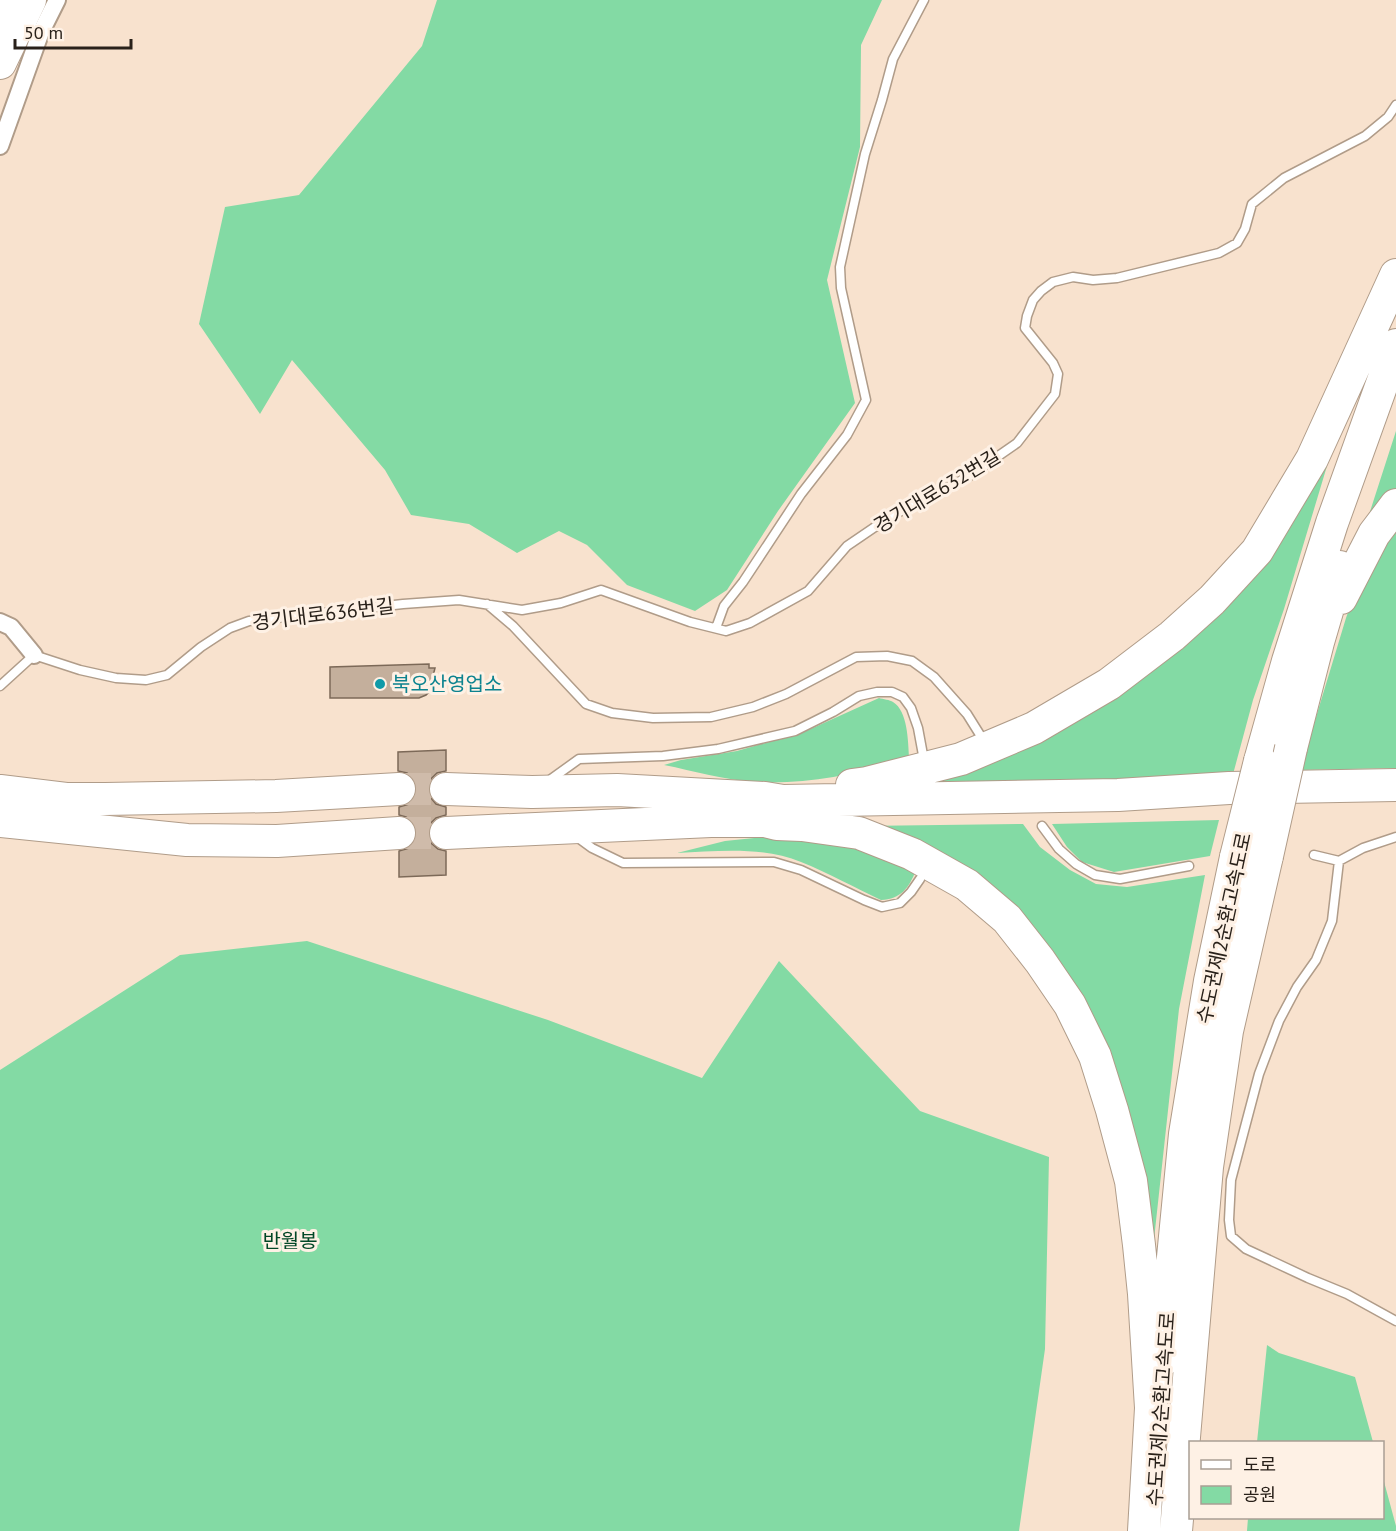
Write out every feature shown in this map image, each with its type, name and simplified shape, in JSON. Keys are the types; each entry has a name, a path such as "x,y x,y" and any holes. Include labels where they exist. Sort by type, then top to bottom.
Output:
{"highway":[{"path":"0,63 30,0"},
{"path":"765,809 782,793 867,783 961,759 1034,728 1109,684 1172,636 1212,600 1257,552 1312,459 1396,275"},
{"name":"수도권제2순환고속도로","path":"1176,1531 1207,1167 1252,857 1260,761 1288,661 1332,523 1396,345"},
{"name":"수도권제2순환고속도로","path":"1152,1531 1163,1366 1185,1134 1210,981 1291,748 1318,642 1367,475 1396,394"},
{"path":"1318,642 1374,534 1396,505"},
{"path":"446,832 711,821 765,809 783,801 1107,795 1229,788 1396,785"},
{"path":"0,791 66,799 105,799 276,796 399,789"},
{"path":"446,789 532,792 617,790 765,809 778,816 1223,808 1396,800"},
{"path":"765,809 777,824 858,833 912,854 967,885 1006,919 1070,1005 1095,1056 1131,1180 1144,1294 1150,1408 1144,1531"},
{"path":"7,820 80,830 187,840 277,841 399,833"}],"street":[{"path":"0,21 12,0"},
{"path":"0,146 40,34 57,0"},
{"path":"0,622 11,627 34,655"}],"lane":[{"path":"716,628 724,606 801,494 847,435 866,400 841,288 840,267 865,154 893,59 924,0"},
{"name":"경기대로632번길","path":"750,623 808,591 847,546 891,516 968,477 1017,443 1055,394 1058,374 1053,363 1025,328 1026,316 1033,300 1041,291 1053,282 1073,277 1093,280 1117,278 1219,253 1237,243 1245,229 1252,204 1284,178 1365,136 1388,117 1396,105"},
{"name":"경기대로636번길","path":"34,655 80,670 116,678 146,680 167,675 201,647 230,628 249,621 459,600 522,610 561,603 601,590 690,622 726,631 750,623"},
{"path":"487,604 513,626 586,704 612,712 652,718 711,717 786,694 856,657 887,656 912,661 934,676 967,714 982,738"},
{"path":"0,686 34,655"},
{"path":"532,792 579,759 663,756 718,749 795,731 859,696 878,692 892,692 903,698 911,708 918,728 923,755"},
{"path":"1042,826 1059,849 1076,864 1095,875 1120,879 1189,866"},
{"path":"561,827 592,848 623,863 774,862 801,870 882,907 900,903 920,879"},
{"path":"1314,855 1339,861 1363,848 1396,837"},
{"path":"1339,861 1332,921 1317,960 1297,987 1279,1021 1259,1074 1231,1180 1229,1220 1231,1236 1245,1249 1347,1294 1396,1321"}],"green space":[{"path":"437,0 882,0 861,45 860,147 827,280 855,403 778,511 727,590 695,611 627,585 587,545 559,531 517,553 469,524 411,515 385,470 292,360 260,414 199,324 225,207 299,195 422,46"},
{"path":"1396,431 1396,492 1365,527"},
{"path":"1333,446 1284,609 1253,700 1232,778 904,786 1181,647"},
{"path":"1396,521 1396,768 1300,770 1359,581"},
{"path":"879,698 893,702 902,712 909,757 833,777 794,782 755,782 732,779 664,765 737,751 804,732"},
{"path":"1219,820 1210,856 1114,872 1082,862 1067,847 1052,824"},
{"path":"1023,824 1040,847 1070,870 1096,884 1127,887 1205,875 1179,1009 1152,1258 1144,1195 1023,926 862,826"},
{"path":"765,837 854,845 916,870 899,895 881,900 822,871 786,857 740,851 677,853 725,841"},
{"name":"반월봉","path":"307,941 548,1020 702,1078 779,961 920,1111 1049,1157 1045,1349 1019,1531 0,1531 0,1070 180,955"},
{"path":"1267,1345 1279,1353 1355,1377 1373,1441 1257,1441"},
{"path":"1384,1482 1396,1526 1396,1531 1247,1531 1248,1519 1384,1519"}],"building":[{"name":"북오산영업소","path":"429,664 429,668 435,668 429,692 419,698 330,698 330,667"},
{"path":"446,750 446,771 437,773 431,779 428,789 430,797 436,804 446,807 446,815 436,818 430,824 428,833 431,843 438,849 446,851 446,875 399,877 399,851 409,848 415,841 417,832 414,823 399,815 399,807 409,804 415,797 417,789 414,779 407,773 398,771 398,752"}],"tunnel":[{"path":"399,789 446,789"},
{"path":"399,833 446,833"}],"place":[{"name":"북오산영업소","path":"380,684"}]}
